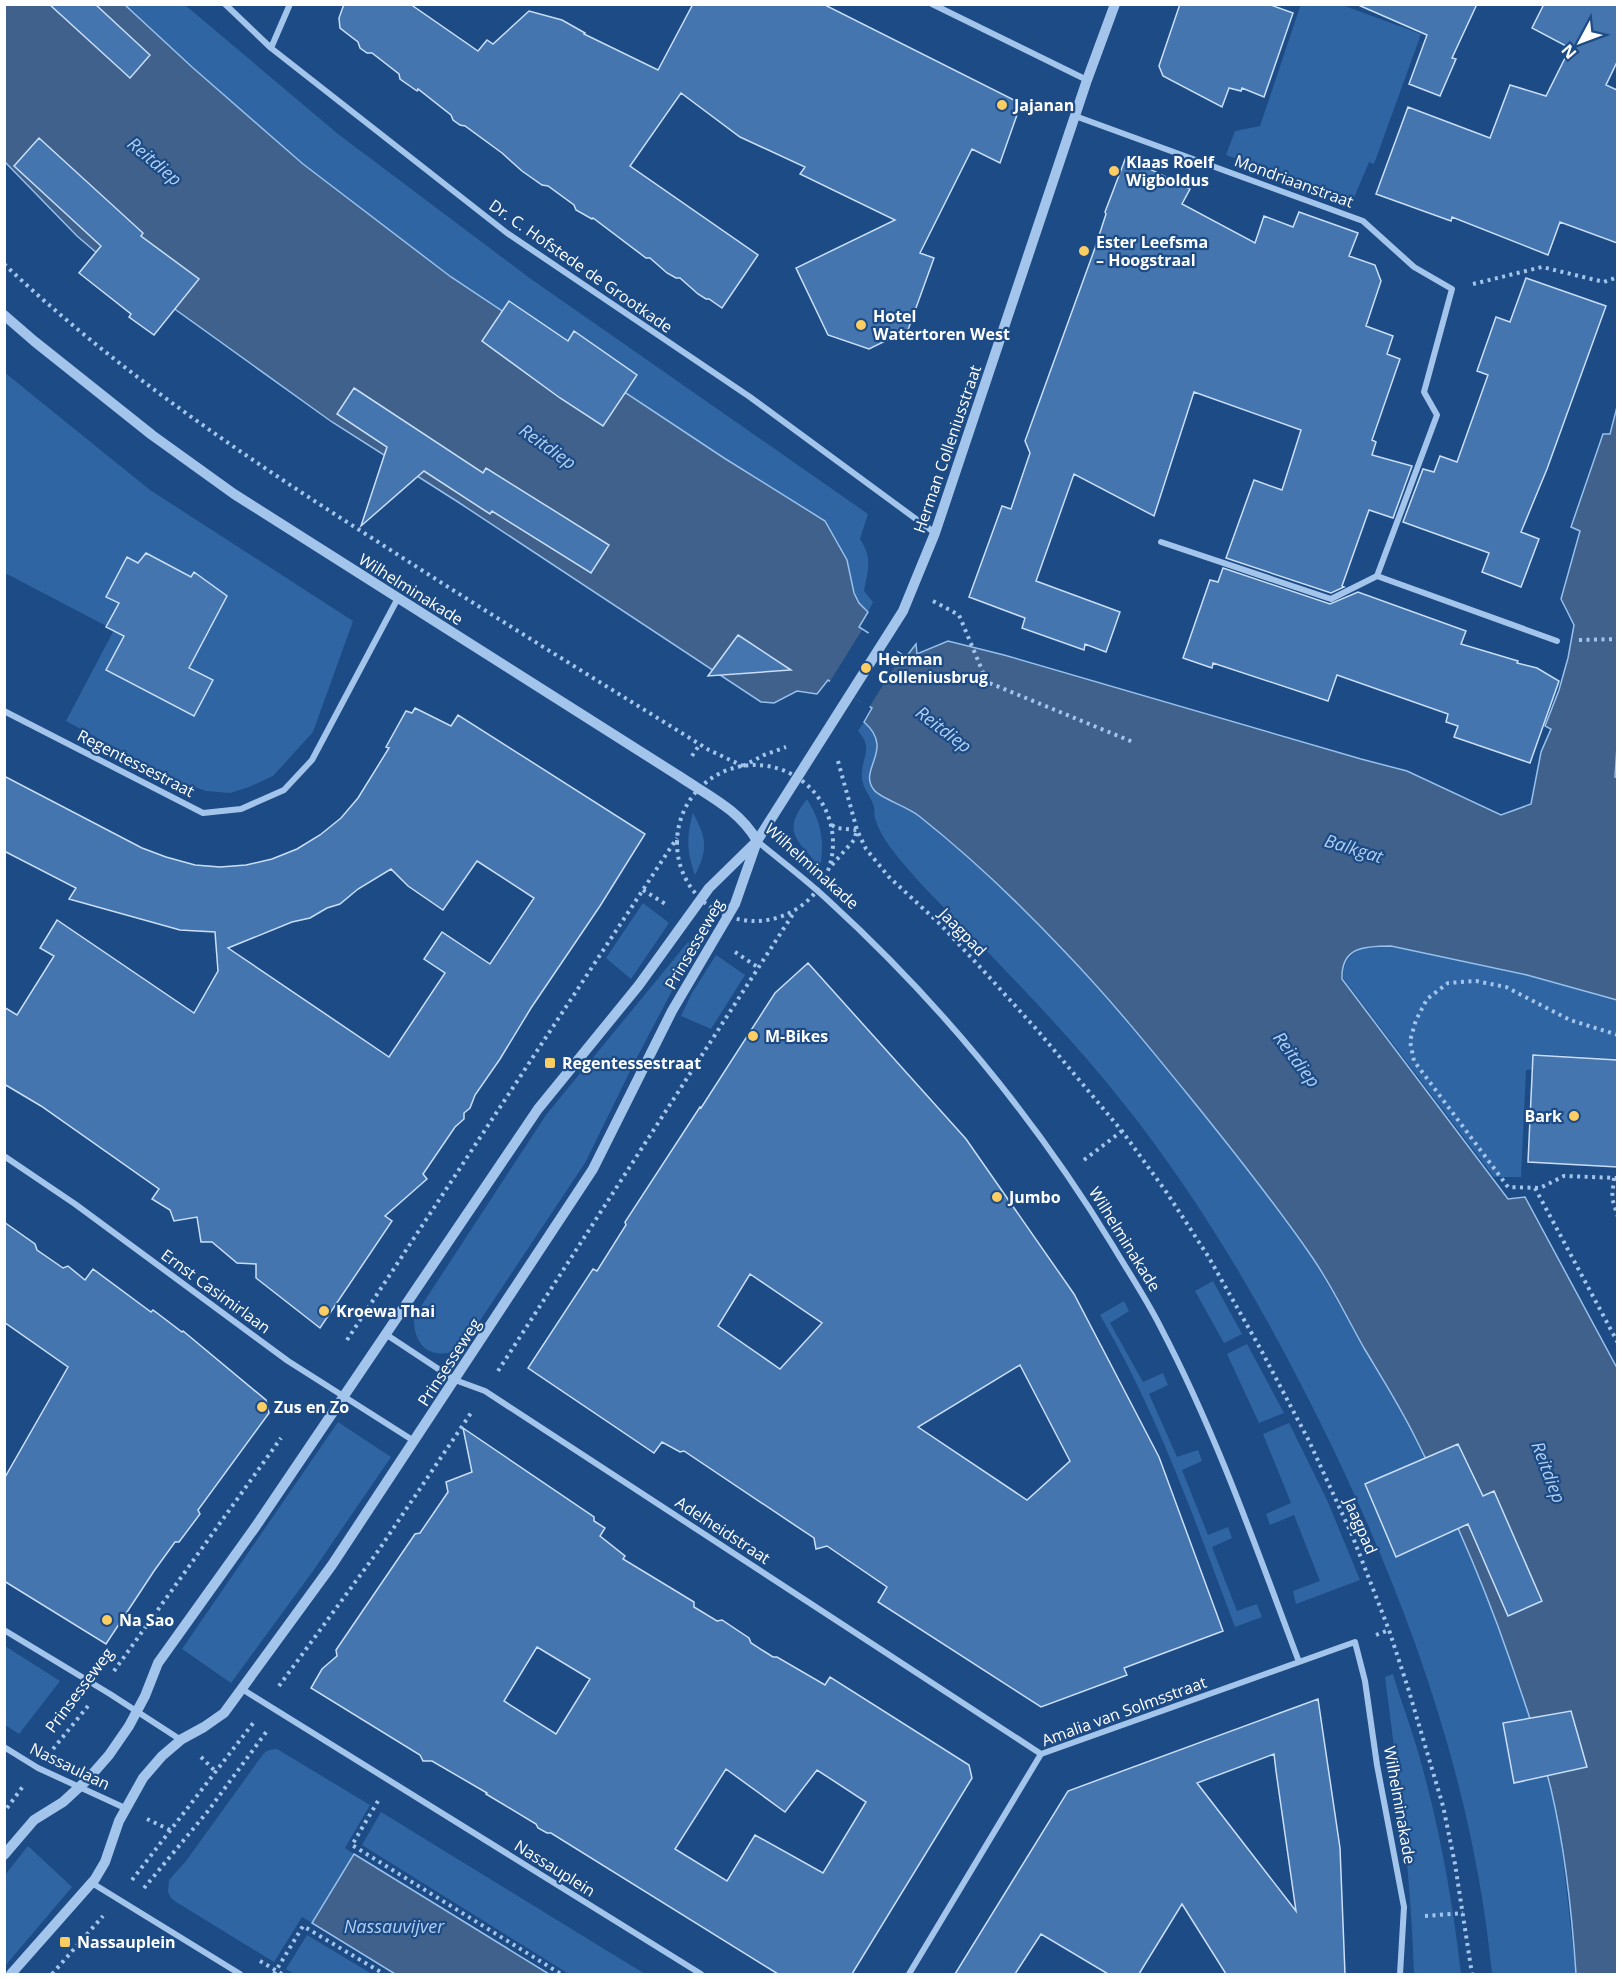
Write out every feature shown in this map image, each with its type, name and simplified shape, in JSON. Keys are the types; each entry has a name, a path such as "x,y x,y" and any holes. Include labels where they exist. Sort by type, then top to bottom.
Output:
{"street":[{"name":"Dr. C. Hofstede de Grootkade","path":"225,4 271,48 507,233 750,397 935,533"},
{"path":"271,48 290,4"},
{"path":"932,4 1087,80"},
{"name":"Herman Colleniusstraat","path":"757,841 903,611 935,533 1087,80 1115,4"},
{"name":"Mondriaanstraat","path":"1075,116 1363,221 1414,267 1452,289"},
{"path":"1161,543 1331,599 1377,576 1437,415 1424,392 1452,289"},
{"name":"Wilhelminakade","path":"4,315 33,341 152,435 234,494 732,812 750,829 757,841 829,901 928,1000 979,1057 1025,1114 1067,1173 1160,1326 1185,1376 1245,1519 1299,1662"},
{"path":"1377,576 1557,641"},
{"name":"Regentessestraat","path":"4,711 203,813 241,809 284,790 312,760 398,598"},
{"name":"Prinsesseweg","path":"4,1856 34,1820 63,1802 109,1755 129,1726 145,1696 158,1663 345,1397 538,1109 639,985 709,888 757,841"},
{"name":"Prinsesseweg","path":"11,1974 92,1883 105,1862 119,1821 142,1778 181,1740 224,1713 332,1564 415,1441 593,1169 672,1011 735,904 757,841"},
{"name":"Ernst Casimirlaan","path":"4,1156 75,1204 288,1361 415,1441"},
{"name":"Adelheidstraat","path":"387,1335 455,1380 485,1391 1041,1754"},
{"path":"4,1630 181,1740"},
{"name":"Wilhelminakade","path":"1356,1642 1365,1681 1377,1765 1404,1907 1401,1974"},
{"name":"Amalia van Solmsstraat","path":"909,1974 1041,1754 1356,1642"},
{"name":"Nassauplein","path":"242,1689 701,1974"},
{"name":"Nassaulaan","path":"4,1747 38,1768 125,1808"},
{"path":"92,1883 240,1974"}],"path":[{"name":"Wilhelminakade","path":"4,264 76,328 133,374 266,470 414,566 709,750 743,766"},
{"path":"1452,289 1542,267 1604,282 1617,277"},
{"path":"959,615 987,682 1133,742"},
{"path":"1557,641 1617,639"},
{"name":"Jaagpad","path":"831,724 857,830 866,849 877,864 941,925 981,968 1122,1131 1167,1193 1220,1277 1309,1441 1353,1535 1408,1688 1443,1806 1472,1974"},
{"path":"831,824 836,828 857,830 854,840 830,868 834,846 831,824"},
{"path":"346,1342 677,838"},
{"path":"266,1704 378,1551 485,1391 795,911"},
{"path":"1617,1035 1570,1020 1506,987 1476,981 1448,983 1427,999 1416,1020 1410,1041 1414,1061 1508,1187 1535,1188 1548,1185 1564,1176 1616,1178 1612,1198 1617,1217"},
{"path":"1067,1173 1122,1131"},
{"path":"1535,1188 1617,1343"},
{"name":"Prinsesseweg","path":"4,1811 101,1689 286,1431"},
{"path":"52,1974 118,1899 255,1719"},
{"path":"144,1889 208,1811 267,1730"},
{"path":"378,1801 352,1845 561,1974"},
{"path":"1403,1917 1463,1913"},
{"path":"274,1974 303,1926 384,1974"}],"shaded area":[{"path":"1301,4 1342,5 1421,34 1374,164 1369,162 1353,200 1226,155 1235,131 1260,126"},
{"path":"125,5 185,5 338,134 531,279 868,514 860,539 868,558 864,591 873,602 868,612 859,603 854,593 847,560 825,521 724,458 451,277 303,164"},
{"path":"4,372 150,490 353,621 313,732 273,776 230,793 206,791 175,780 66,721 114,630 5,573"},
{"path":"864,722 873,732 876,741 872,770 876,793 916,813 992,878 1069,956 1156,1055 1251,1173 1314,1261 1415,1436 1454,1518 1489,1600 1538,1740 1561,1842 1576,1974 1492,1974 1483,1902 1469,1830 1452,1760 1431,1690 1380,1554 1320,1422 1231,1258 1153,1141 1072,1042 920,882 886,841 877,824 874,806 863,782 862,771 866,744 858,731"},
{"path":"807,799 821,831 820,867 795,835 795,820"},
{"path":"693,813 701,830 704,844 702,858 695,875 688,844"},
{"path":"643,903 669,923 631,979 606,958"},
{"path":"688,942 695,947 585,1163 461,1349 442,1353 427,1349 417,1337 414,1317 546,1115"},
{"path":"1370,945 1393,946 1529,975 1617,999 1617,1059 1536,1054 1535,1069 1526,1070 1521,1177 1494,1177 1343,978 1347,960"},
{"path":"716,955 745,975 711,1029 681,1016 692,993"},
{"path":"1213,1281 1242,1334 1224,1343 1195,1291"},
{"path":"1124,1301 1129,1311 1110,1323 1143,1382 1163,1373 1168,1385 1149,1394 1177,1457 1198,1450 1202,1461 1182,1470 1208,1535 1228,1527 1232,1538 1212,1547 1237,1611 1257,1604 1262,1617 1235,1627 1158,1429 1121,1352 1100,1315"},
{"path":"1247,1344 1284,1413 1259,1423 1227,1354"},
{"path":"338,1422 391,1457 313,1571 231,1683 182,1649"},
{"path":"1289,1423 1327,1500 1360,1580 1296,1604 1293,1591 1320,1581 1294,1515 1270,1525 1266,1514 1291,1503 1263,1434"},
{"path":"5,1646 60,1681 19,1734 5,1725"},
{"path":"1393,1674 1419,1754 1441,1844 1461,1974 1414,1974 1407,1863 1385,1677"},
{"path":"277,1749 370,1805 345,1848 354,1854 312,1923 302,1917 274,1962 176,1902 168,1892 169,1880 186,1861 264,1753"},
{"path":"381,1812 645,1974 569,1974 362,1845"},
{"path":"28,1846 72,1887 5,1966 5,1875"},
{"path":"307,1935 372,1974 294,1974 286,1969"}],"water":[{"path":"5,5 125,5 303,164 451,277 724,458 825,521 847,560 854,593 859,603 868,612 859,627 906,657 916,644 917,654 948,641 1004,655 1407,771 1501,815 1531,804 1541,752 1551,729 1545,726 1559,690 1574,625 1561,599 1580,531 1571,527 1603,434 1610,434 1617,407 1618,731 1615,777 1618,778 1617,1000 1527,975 1391,946 1363,948 1350,954 1345,960 1342,979 1508,1199 1525,1197 1617,1368 1617,1974 1576,1974 1567,1881 1551,1789 1532,1724 1500,1632 1467,1548 1416,1439 1326,1279 1298,1236 1237,1156 1145,1042 1083,971 1014,900 958,848 914,813 874,790 870,782 870,774 877,750 877,741 864,722 872,708 828,680 817,694 797,691 774,703 761,702 458,502 332,422 98,254 77,236 5,162"},
{"name":"Nassauvijver","path":"354,1854 549,1974 395,1974 312,1923"}],"pier":[{"name":"Herman Colleniusbrug","path":"862,630 868,634 870,631 898,649 897,652 902,655 868,709 860,704 861,702 829,683"}],"building":[{"path":"49,4 95,4 150,55 130,78"},
{"path":"344,4 410,4 478,51 487,40 493,44 529,11 562,20 584,34 658,70 693,4 823,4 1014,100 1018,112 1000,163 972,149 920,253 934,258 908,330 869,349 828,335 796,268 895,220 800,174 805,167 740,137 681,93 630,166 758,255 722,308 698,294 680,278 667,273 650,258 646,258 593,218 576,210 574,205 522,171 502,153 453,120 451,115 418,89 417,91 400,79 399,74 372,53 367,53 360,48 358,42 340,28 339,18"},
{"path":"1180,4 1268,4 1293,13 1264,97 1242,88 1241,91 1229,88 1222,107 1163,76 1159,66"},
{"path":"1356,4 1477,4 1452,58 1456,59 1440,96 1409,84 1427,35"},
{"path":"1544,4 1617,4 1617,62 1606,85 1617,90 1617,243 1560,222 1548,255 1452,217 1451,221 1376,194 1408,107 1490,138 1510,85 1546,96 1570,48 1532,28"},
{"path":"39,138 143,233 141,236 199,279 154,335 129,317 131,314 79,273 101,246 14,166"},
{"path":"1126,157 1190,189 1182,204 1255,243 1264,216 1293,227 1299,212 1358,233 1349,256 1375,265 1381,281 1366,326 1393,336 1387,354 1400,359 1372,440 1376,442 1372,455 1412,466 1393,518 1369,510 1342,586 1344,587 1331,593 1226,558 1254,480 1282,490 1301,430 1194,392 1154,516 1074,474 1036,581 1120,612 1106,652 1085,644 1084,650 1022,628 1025,618 969,597 1002,506 1011,509 1030,453 1025,441"},
{"path":"1526,278 1606,306 1547,469 1521,532 1539,539 1521,587 1482,572 1489,553 1403,522 1423,469 1434,472 1440,456 1457,462 1488,375 1477,371 1496,317 1510,322"},
{"path":"509,301 568,341 574,331 637,375 603,426 560,398 482,341"},
{"path":"354,388 483,473 486,468 609,545 591,573 492,511 490,514 424,471 361,526 387,447 337,414"},
{"path":"146,553 191,577 194,572 227,596 189,668 213,680 194,716 106,670 124,636 106,627 119,603 106,597 127,557 138,563"},
{"path":"1223,568 1330,604 1358,592 1466,631 1461,644 1537,668 1559,681 1530,763 1454,737 1458,726 1446,722 1448,714 1337,675 1328,701 1213,663 1212,668 1183,658 1210,580 1218,582"},
{"path":"738,635 791,670 708,676"},
{"path":"415,708 451,726 458,715 645,834 475,1095 470,1108 464,1113 464,1119 455,1127 423,1174 427,1179 385,1216 392,1221 320,1328 256,1278 256,1264 237,1263 212,1242 201,1242 197,1217 174,1221 170,1210 152,1199 159,1189 41,1106 4,1084 4,1007 17,1015 54,956 40,948 57,920 194,1013 218,971 215,932 180,930 69,899 76,888 4,851 4,776 142,848 166,857 195,865 220,867 246,865 272,859 297,849 320,835 341,818 358,798 389,748 386,747 406,711 412,713","holes":["477,861 534,898 490,964 442,932 424,959 445,973 389,1057 228,948 292,922 310,918 327,908 340,904 358,889 391,869 408,886 443,910"]},
{"path":"808,963 966,1139 1074,1294 1159,1457 1223,1631 1124,1668 1127,1675 1041,1707 878,1602 887,1587 827,1546 816,1549 814,1538 684,1451 680,1452 662,1442 654,1453 528,1368 593,1269 597,1271 626,1225 625,1222 775,993","holes":["750,1274 822,1323 780,1369 718,1326","1020,1365 1070,1461 1027,1500 918,1427"]},
{"name":"Bark","path":"1533,1055 1617,1060 1617,1167 1528,1162"},
{"path":"4,1222 35,1244 37,1250 63,1268 68,1266 85,1280 93,1269 151,1312 153,1310 183,1331 266,1400 269,1413 198,1510 200,1514 179,1542 175,1542 154,1571 106,1644 4,1581 4,1479 68,1367 4,1322"},
{"path":"463,1428 594,1517 594,1521 605,1528 600,1536 625,1556 623,1559 694,1602 694,1607 717,1621 722,1620 773,1657 777,1657 825,1685 830,1677 969,1765 972,1778 852,1974 778,1974 551,1833 538,1828 536,1824 487,1793 432,1761 423,1761 420,1755 311,1688 322,1669 337,1656 336,1650 415,1534 420,1533 448,1492 446,1482 472,1472","holes":["537,1647 590,1679 556,1734 504,1701","726,1769 785,1812 817,1770 866,1802 823,1873 755,1835 727,1881 675,1849"]},
{"path":"1458,1444 1483,1496 1494,1491 1542,1601 1508,1616 1468,1524 1396,1557 1365,1484"},
{"path":"1318,1699 1340,1848 1345,1974 1226,1974 1182,1904 1139,1974 1108,1974 1041,1934 1015,1974 955,1974 1068,1791","holes":["1274,1754 1296,1911 1197,1783"]},
{"path":"1571,1711 1587,1767 1514,1783 1503,1723"}],"place":[{"name":"Jajanan","path":"1002,105"},
{"name":"Klaas Roelf Wigboldus","path":"1114,171"},
{"name":"Ester Leefsma – Hoogstraal","path":"1084,251"},
{"name":"Hotel Watertoren West","path":"861,325"},
{"name":"Herman Colleniusbrug","path":"866,668"},
{"name":"M-Bikes","path":"753,1036"},
{"name":"Regentessestraat","path":"550,1063"},
{"name":"Bark","path":"1574,1116"},
{"name":"Jumbo","path":"997,1197"},
{"name":"Kroewa Thai","path":"324,1311"},
{"name":"Zus en Zo","path":"262,1407"},
{"name":"Na Sao","path":"107,1620"},
{"name":"Nassauplein","path":"65,1942"}],"water label":[{"name":"Reitdiep","path":"155,161"},
{"name":"Reitdiep","path":"548,446"},
{"name":"Reitdiep","path":"944,729"},
{"name":"Balkgat","path":"1354,848"},
{"name":"Reitdiep","path":"1297,1059"},
{"name":"Reitdiep","path":"1549,1472"}]}
